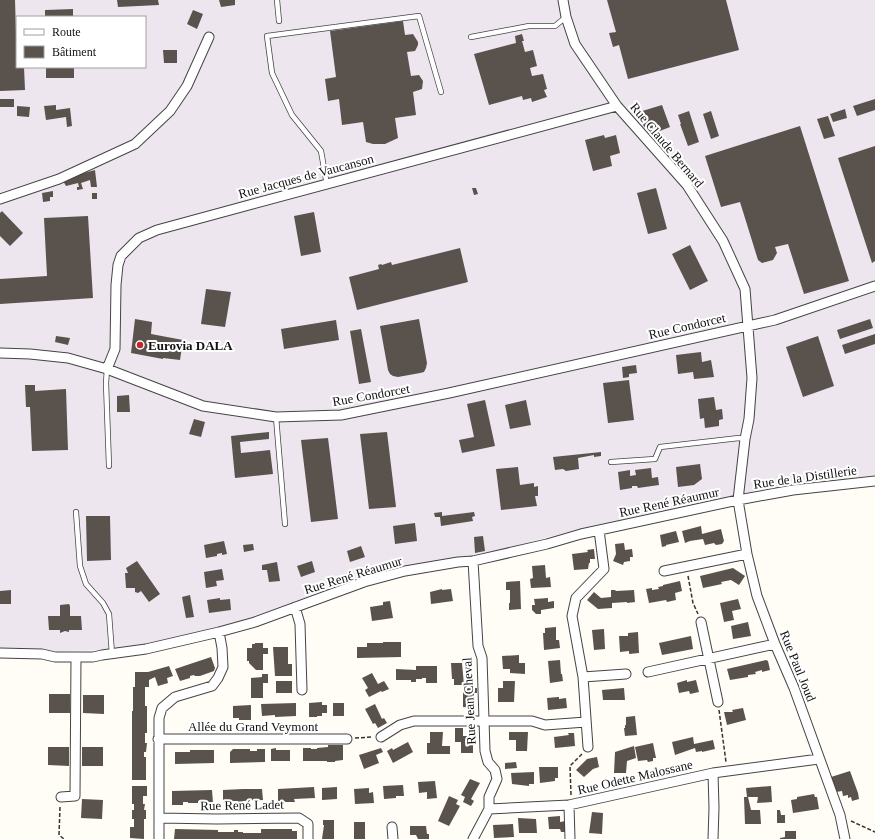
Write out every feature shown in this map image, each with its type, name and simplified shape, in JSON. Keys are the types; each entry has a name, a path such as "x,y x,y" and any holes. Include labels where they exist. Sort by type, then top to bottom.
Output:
{"street":[{"name":"Rue Claude Bernard","path":"563,0 566,17 575,44 617,106 687,185 723,241 745,288 752,378 749,419 745,439 738,500"},
{"path":"0,199 59,179 135,144 170,111 187,86 209,37"},
{"name":"Rue Jacques de Vaucanson","path":"107,369 114,349 118,265 121,256 138,238 157,230 617,106"},
{"name":"Rue Condorcet","path":"0,353 30,354 68,358 107,369 204,406 276,417 341,415 449,393 775,320 875,286"},
{"name":"Rue de la Distillerie","path":"738,500 793,490 875,481"},
{"name":"Rue René Réaumur","path":"0,653 42,654 55,657 93,657 146,649 255,622 364,582 405,571 473,561 599,530 738,500"},
{"name":"Rue Paul Joud","path":"738,500 747,554 757,596 775,644 794,688 840,815 845,839"},
{"path":"588,747 583,676 572,616 576,598 604,569 599,530"},
{"path":"664,571 747,554"},
{"name":"Rue Jean Cheval","path":"473,561 478,646 482,658 485,751 488,762 496,770 497,779 488,797 489,810"},
{"path":"295,607 300,624 302,690"},
{"path":"702,622 718,702"},
{"path":"159,839 159,718 162,708 175,697 212,686 218,678 223,667 219,632"},
{"path":"648,672 775,644"},
{"path":"61,797 74,796 76,657"},
{"path":"583,676 626,674"},
{"path":"381,737 400,725 414,721 532,721 545,725 586,722"},
{"name":"Allée du Grand Veymont","path":"158,739 347,739"},
{"name":"Rue Odette Malossane","path":"489,810 570,805 713,772 819,759"},
{"path":"713,772 713,839"},
{"path":"570,805 570,839"},
{"path":"474,839 489,810"},
{"name":"Rue René Ladet","path":"159,818 299,818 308,824 308,839"},
{"path":"392,827 393,839"}],"lane":[{"path":"277,0 279,21"},
{"path":"327,185 321,151 292,115 272,73 267,36 419,16 441,92"},
{"path":"470,37 529,26 555,26 566,17"},
{"path":"107,369 106,383 109,466"},
{"path":"276,417 285,524"},
{"path":"611,462 655,459 660,447 738,438 745,439"},
{"path":"76,512 80,566 86,584 103,603 109,614 112,654"}],"path":[{"path":"686,566 694,603 702,622"},
{"path":"718,702 720,727 728,771"},
{"path":"347,739 381,737"},
{"path":"570,805 572,793 570,766 588,747"},
{"path":"61,797 59,835 64,839"},
{"path":"840,815 875,832"}],"shaded area":[{"path":"0,0 875,0 875,475 755,491 587,527 486,553 426,564 260,617 180,640 102,650 40,652 0,650"}],"building":[{"path":"0,0 15,0 16,68 24,68 25,90 0,91"},
{"path":"117,0 158,0 159,5 118,7"},
{"path":"219,0 235,0 235,5 221,7"},
{"path":"607,0 726,0 739,50 628,79 619,45 613,47 609,33 616,32"},
{"path":"73,9 73,16 45,16 45,10"},
{"path":"193,10 203,14 197,29 187,24"},
{"path":"403,21 405,35 413,34 418,42 415,51 407,52 411,76 419,75 423,81 422,89 413,92 416,115 395,118 398,138 385,144 373,144 366,142 363,122 342,125 339,99 328,101 325,79 336,77 330,31"},
{"path":"522,34 525,52 533,50 537,66 530,68 532,76 543,74 547,89 544,90 547,97 532,102 531,98 523,100 522,96 489,105 474,54 516,43 515,36"},
{"path":"163,50 177,50 177,63 164,63"},
{"path":"46,68 74,68 74,78 46,78"},
{"path":"0,99 14,99 14,107 0,107"},
{"path":"875,99 875,110 857,116 853,106"},
{"path":"56,105 56,110 70,108 72,126 67,127 66,117 46,120 44,106"},
{"path":"662,105 670,127 652,134 649,125 644,127 639,112"},
{"path":"17,106 30,107 29,117 17,116"},
{"path":"845,109 847,118 833,122 830,114"},
{"path":"689,111 699,142 688,146 678,115"},
{"path":"711,111 719,136 711,139 703,114"},
{"path":"828,116 835,136 824,139 817,119"},
{"path":"800,126 849,281 804,294 788,244 775,247 777,253 773,260 762,263 758,260 740,202 721,207 705,156"},
{"path":"604,135 605,138 616,135 620,153 610,156 612,166 593,171 585,140"},
{"path":"875,146 875,261 872,263 838,158"},
{"path":"95,170 97,187 91,187 90,180 81,183 83,189 77,190 77,187 79,187 78,183 66,186 62,179"},
{"path":"472,188 476,188 478,194 474,195"},
{"path":"656,188 667,229 648,234 637,193"},
{"path":"53,191 53,197 50,197 50,201 43,202 42,193"},
{"path":"92,193 97,193 97,199 92,199"},
{"path":"2,211 23,233 10,246 0,236 0,213"},
{"path":"314,212 321,252 301,256 294,216"},
{"path":"88,216 93,298 0,304 0,279 47,276 44,218"},
{"path":"690,245 708,281 690,290 672,254"},
{"path":"460,248 468,282 357,310 349,277 379,269 378,265 381,264 391,262 392,265"},
{"path":"206,289 231,292 225,327 201,324"},
{"path":"135,319 152,322 151,334 183,340 180,360 163,359 131,353"},
{"path":"419,319 427,363 426,368 424,372 420,373 398,377 393,376 388,370 380,326"},
{"path":"870,319 873,328 840,339 837,330"},
{"path":"336,320 339,340 284,349 281,329"},
{"path":"361,329 371,382 359,384 350,331"},
{"path":"875,334 875,344 845,354 842,345"},
{"path":"56,336 70,338 68,345 55,342"},
{"path":"818,336 834,386 803,397 786,347"},
{"path":"701,352 702,362 711,360 714,377 694,379 693,372 678,374 676,355"},
{"path":"636,365 637,373 629,374 629,377 623,378 622,367"},
{"path":"629,380 634,420 608,423 603,383"},
{"path":"25,385 35,385 35,391 66,389 68,450 32,451 30,407 26,407"},
{"path":"129,395 130,412 117,412 117,396"},
{"path":"714,397 716,410 722,409 723,419 719,420 719,426 705,428 704,418 700,419 698,399"},
{"path":"485,400 495,446 462,453 459,440 474,437 467,404"},
{"path":"526,400 531,425 510,429 505,405"},
{"path":"194,419 205,422 201,437 189,434"},
{"path":"269,432 269,439 240,442 241,453 270,450 273,474 235,478 231,436"},
{"path":"387,432 396,507 369,509 360,434"},
{"path":"328,438 338,519 311,522 301,440"},
{"path":"601,452 601,456 594,457 594,455 578,458 579,469 566,471 563,469 555,470 553,457"},
{"path":"700,464 702,479 694,485 678,487 676,467"},
{"path":"518,467 520,485 534,483 534,487 538,486 538,496 535,496 537,506 501,510 496,469"},
{"path":"651,468 652,478 658,477 659,485 638,488 637,486 632,486 632,488 620,490 618,472 630,470 630,476 636,475 635,470"},
{"path":"442,512 442,516 474,512 475,516 472,517 473,521 441,526 440,517 435,517 434,513"},
{"path":"86,516 110,516 111,560 87,561"},
{"path":"415,523 417,541 395,544 393,526"},
{"path":"701,526 702,534 721,529 724,541 722,544 716,545 714,543 705,545 703,539 685,543 682,531"},
{"path":"676,531 679,542 662,547 660,535"},
{"path":"483,536 485,551 475,553 474,537"},
{"path":"224,541 227,554 222,555 222,553 217,554 217,556 206,558 204,545"},
{"path":"624,543 625,550 632,549 633,557 630,557 630,561 624,562 623,565 613,561 616,554 615,544"},
{"path":"253,544 254,550 244,552 243,545"},
{"path":"361,546 365,557 350,562 347,551"},
{"path":"594,549 595,559 590,559 588,569 574,570 572,554 588,552 587,550"},
{"path":"137,561 160,594 149,602 141,591 138,593 135,592 135,588 126,588 125,573 128,573 126,568"},
{"path":"312,561 315,572 301,577 297,566"},
{"path":"277,562 280,581 269,582 267,570 262,570 262,565"},
{"path":"545,565 546,578 550,577 551,587 531,588 530,579 533,578 532,566"},
{"path":"733,568 745,576 739,585 731,580 721,582 722,584 703,588 700,576"},
{"path":"222,569 224,580 216,581 217,586 206,588 204,572"},
{"path":"520,581 521,609 509,610 510,590 506,590 506,582"},
{"path":"680,581 682,591 675,593 676,600 649,603 646,589 659,589 658,587 663,585"},
{"path":"442,589 451,589 453,601 431,604 430,592"},
{"path":"11,590 11,604 0,604 0,591"},
{"path":"611,590 634,590 635,602 612,603 612,608 598,609 587,600 594,592 601,598 611,597"},
{"path":"190,595 194,617 186,618 182,597"},
{"path":"220,598 220,600 230,599 231,610 209,613 207,600"},
{"path":"548,598 548,602 554,601 554,608 541,610 541,614 536,614 532,610 532,605 535,605 534,599"},
{"path":"738,599 741,609 732,611 734,620 724,622 720,603"},
{"path":"390,601 393,618 372,621 370,607 383,605 383,602"},
{"path":"69,604 70,616 81,616 82,630 69,630 69,632 65,631 60,633 60,630 49,630 48,616 60,616 60,605"},
{"path":"748,622 751,636 733,639 731,626"},
{"path":"556,627 556,640 559,640 560,648 544,650 543,633 545,633 545,628"},
{"path":"604,629 605,649 594,650 592,630"},
{"path":"638,632 639,653 629,654 629,651 620,652 619,636 628,636 628,633"},
{"path":"691,636 693,649 662,655 659,643"},
{"path":"401,642 401,657 357,658 357,647 367,647 367,643"},
{"path":"263,643 263,648 268,648 268,654 263,654 263,670 256,670 249,663 249,661 247,661 247,648 252,648 252,644"},
{"path":"273,647 288,647 288,664 292,664 292,676 275,676"},
{"path":"519,655 519,663 525,663 525,674 510,673 510,669 503,669 502,656"},
{"path":"211,657 215,668 214,671 200,676 190,676 190,678 180,681 175,669"},
{"path":"560,660 563,681 550,683 548,661"},
{"path":"766,660 768,661 770,670 762,672 762,670 755,672 756,674 748,675 748,677 730,680 727,669"},
{"path":"451,663 462,663 464,685 454,685"},
{"path":"169,666 173,676 167,678 168,683 158,686 155,677 149,680 149,687 145,687 145,706 147,706 147,733 145,733 145,743 147,743 146,752 144,752 144,757 146,757 146,780 132,780 132,711 135,672 148,672"},
{"path":"416,666 437,666 437,683 426,683 426,678 416,679 416,682 411,682 411,680 396,680 396,669 416,670"},
{"path":"372,673 378,684 384,681 389,689 369,697 365,690 368,688 362,678"},
{"path":"262,674 268,674 268,683 263,683 263,698 251,698 251,678 262,677"},
{"path":"687,680 687,682 696,680 699,692 690,694 689,691 679,693 677,683"},
{"path":"276,681 292,681 292,693 276,693"},
{"path":"503,681 515,681 514,702 498,702 498,688 503,688"},
{"path":"463,688 477,688 477,693 474,693 474,708 463,707"},
{"path":"624,688 625,700 603,700 602,690"},
{"path":"49,694 70,694 70,713 49,713"},
{"path":"83,695 104,695 104,714 83,713"},
{"path":"559,697 559,699 566,698 567,708 548,710 547,698"},
{"path":"322,702 322,705 327,705 327,713 322,713 322,716 309,717 309,703"},
{"path":"296,703 296,716 262,716 261,704"},
{"path":"333,703 344,703 344,716 333,716"},
{"path":"375,704 382,719 384,718 387,723 378,728 375,723 373,724 365,709"},
{"path":"251,705 251,720 239,720 239,718 233,718 233,706"},
{"path":"743,708 746,720 727,725 724,712 733,712 732,710"},
{"path":"635,716 637,735 625,736 624,728 626,725 626,717"},
{"path":"455,728 463,728 463,736 468,736 468,733 477,733 477,744 473,744 473,753 461,753 461,742 455,742"},
{"path":"430,732 443,732 442,746 450,746 450,754 427,754 427,743 430,743"},
{"path":"509,732 528,732 527,751 516,751 516,740 509,740"},
{"path":"568,733 574,733 575,746 555,748 554,737 569,735"},
{"path":"693,737 694,744 713,740 715,749 696,752 695,748 675,755 672,742"},
{"path":"408,742 413,752 393,763 387,751 392,748 393,750"},
{"path":"653,743 656,758 653,758 653,761 648,762 647,760 638,761 635,747"},
{"path":"328,745 343,745 343,760 335,762 303,761 303,748 317,749 328,747"},
{"path":"634,746 636,758 627,761 626,773 614,773 615,752"},
{"path":"48,747 69,747 69,766 48,765"},
{"path":"82,747 103,747 103,766 82,766"},
{"path":"276,748 276,750 290,750 290,761 271,761 271,749"},
{"path":"381,748 383,752 376,755 379,763 364,769 359,755"},
{"path":"233,749 250,749 250,751 257,751 257,749 265,749 265,762 230,763 230,752"},
{"path":"190,750 214,750 214,763 175,764 175,752 190,752"},
{"path":"597,757 599,767 593,769 584,777 576,770 587,759"},
{"path":"516,762 517,768 505,769 505,763"},
{"path":"539,767 558,767 558,778 555,778 555,781 540,783"},
{"path":"850,771 859,799 852,801 851,797 848,798 848,795 843,796 842,791 836,792 831,777"},
{"path":"534,772 534,784 529,784 529,786 512,784 511,773"},
{"path":"470,779 480,783 471,799 474,801 471,806 463,802 465,797 461,795"},
{"path":"435,781 437,798 427,799 427,792 419,793 418,782"},
{"path":"403,785 404,796 384,799 383,786"},
{"path":"132,786 147,786 147,796 143,796 143,804 145,804 144,810 146,810 146,819 144,819 144,839 130,838 130,827 134,827 134,819 132,819 134,804 132,804"},
{"path":"771,786 772,802 757,803 758,797 748,797 751,810 760,810 761,824 745,824 744,797 747,797 746,788"},
{"path":"314,787 315,798 294,799 295,802 278,802 278,789"},
{"path":"337,787 337,799 322,800 322,788"},
{"path":"369,788 369,793 373,792 374,803 355,804 354,789"},
{"path":"262,789 263,800 243,801 238,803 238,801 231,801 231,803 223,803 223,790"},
{"path":"212,790 213,803 198,801 198,803 183,802 183,805 172,805 172,791"},
{"path":"814,794 815,797 817,797 819,809 793,813 791,800 797,799 797,797"},
{"path":"449,796 458,800 456,804 460,806 449,826 438,821"},
{"path":"82,799 103,800 102,819 81,818"},
{"path":"777,810 780,810 781,815 785,815 785,823 777,823"},
{"path":"592,812 603,813 602,834 589,833"},
{"path":"560,816 560,822 566,821 566,832 561,832 560,829 549,829 548,817"},
{"path":"518,818 536,819 537,833 519,833"},
{"path":"323,820 334,820 334,839 322,839 324,825"},
{"path":"354,822 365,822 365,839 354,839"},
{"path":"513,824 514,837 494,838 493,825"},
{"path":"410,826 426,826 429,839 418,839 416,835 410,835"},
{"path":"175,829 218,830 218,832 234,832 234,830 238,830 238,832 243,833 261,833 261,829 292,829 292,831 297,831 297,839 174,839"},
{"path":"785,831 796,831 796,839 780,839 785,837"}],"place":[{"name":"Eurovia DALA","path":"140,345"}]}
